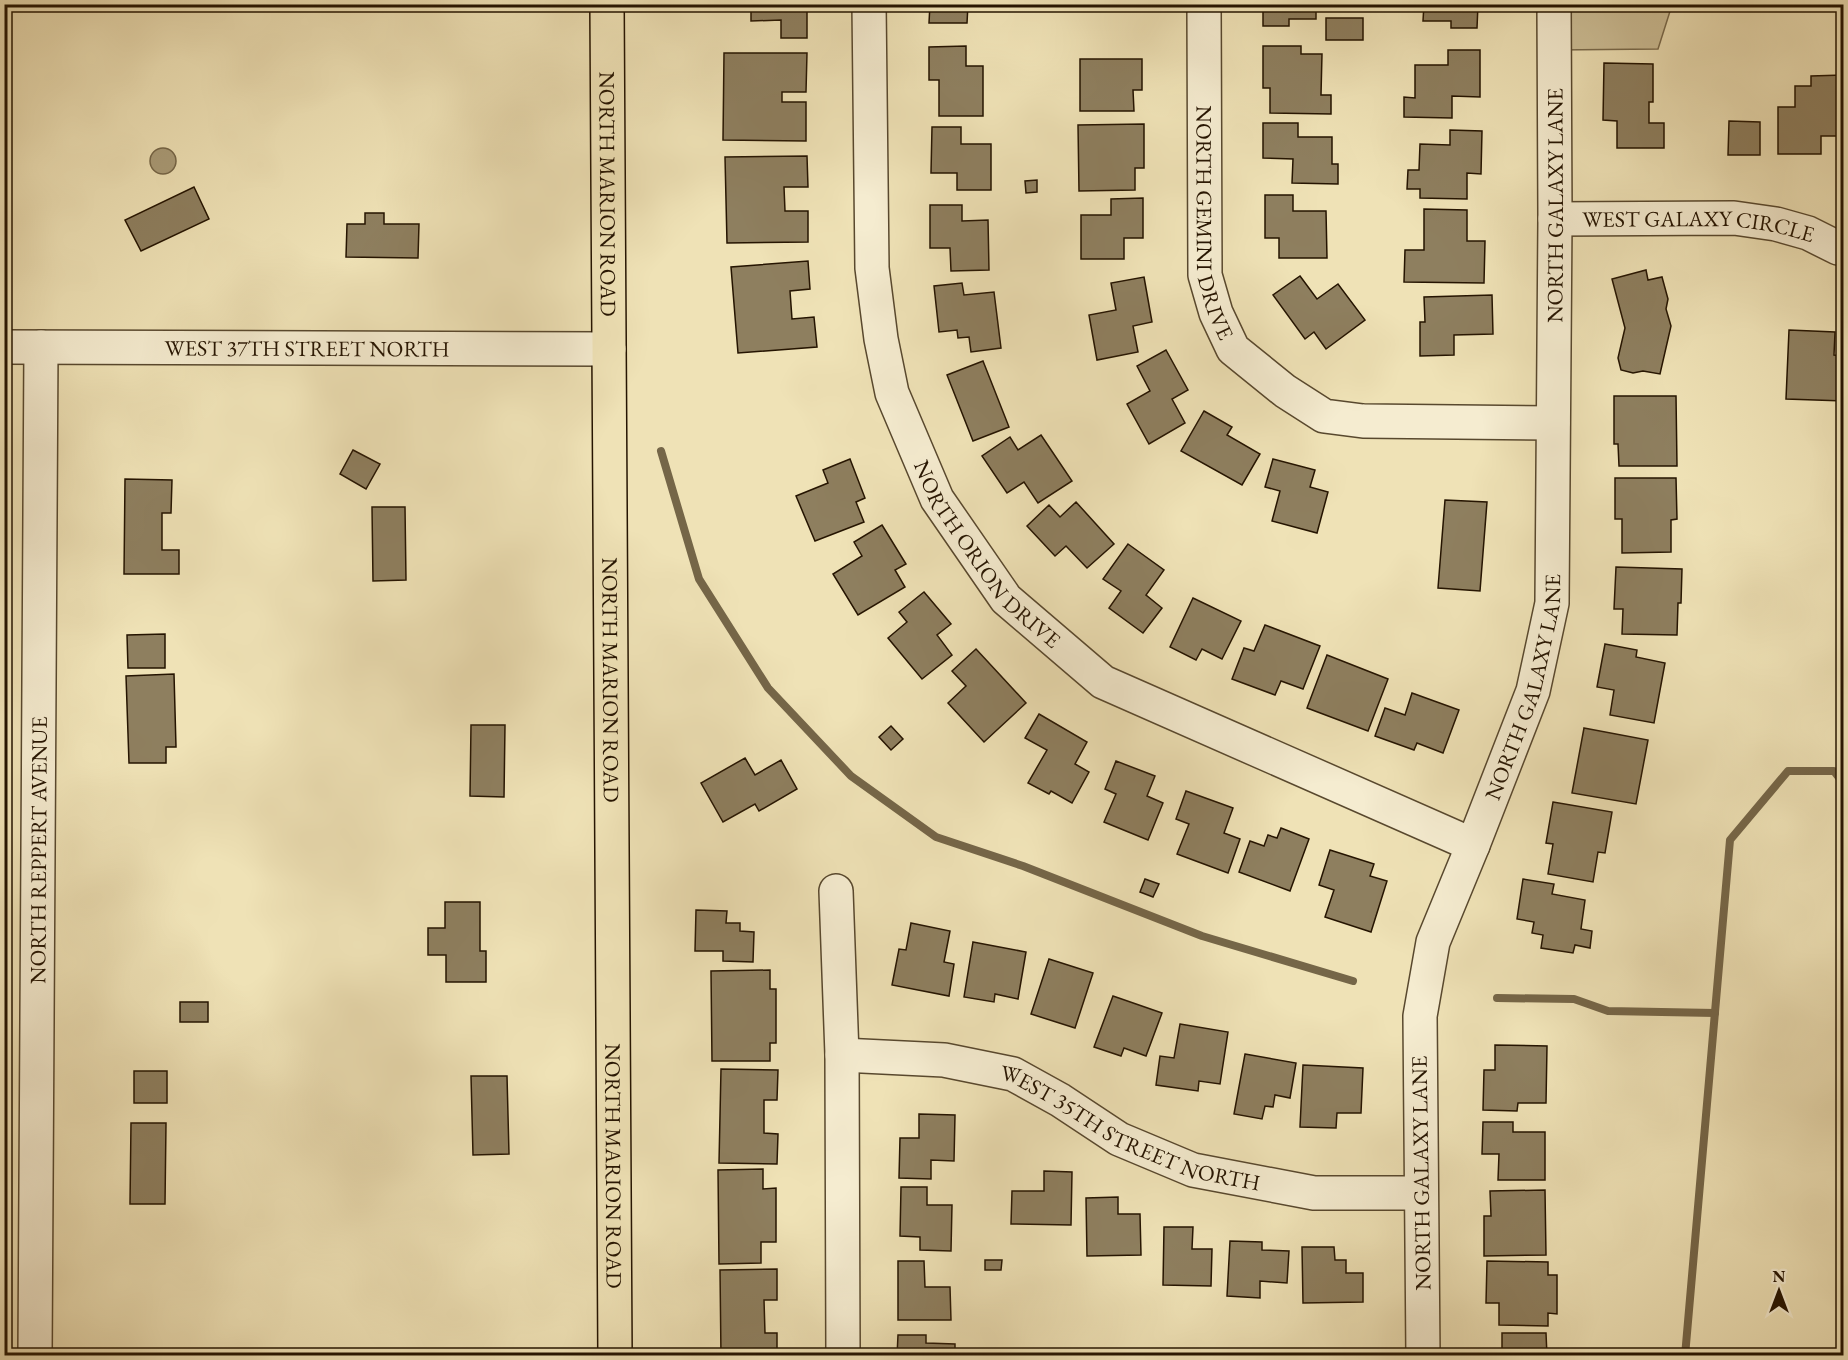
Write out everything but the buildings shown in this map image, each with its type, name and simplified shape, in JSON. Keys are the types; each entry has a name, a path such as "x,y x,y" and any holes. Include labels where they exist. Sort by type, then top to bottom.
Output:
{"main road":[{"name":"NORTH MARION ROAD","path":"607,4 615,1356"}],"street":[{"name":"NORTH ORION DRIVE","path":"869,4 872,268 881,339 892,393 937,499 1006,599 1103,682 1473,845"},
{"name":"NORTH GEMINI DRIVE","path":"1204,4 1205,275 1216,313 1233,349 1285,391 1324,416 1363,421 1553,423"},
{"name":"NORTH GALAXY LANE","path":"1424,1356 1420,1193 1420,1016 1432,942 1473,845 1533,691 1552,603 1554,4"},
{"name":"WEST GALAXY CIRCLE","path":"1555,219 1734,218 1776,224 1808,233 1838,248"},
{"name":"WEST 37TH STREET NORTH","path":"4,347 609,350"},
{"name":"NORTH REPPERT AVENUE","path":"35,1356 41,347"},
{"path":"836,891 842,1054 843,1356"},
{"name":"WEST 35TH STREET NORTH","path":"842,1054 944,1060 1013,1074 1060,1100 1119,1139 1193,1170 1314,1192 1420,1193"}],"shaded area":[{"path":"1554,5 1672,5 1658,49 1554,50"},
{"path":"163,148 172,152 176,161 172,170 163,174 154,170 150,161 154,152"}],"waterway":[{"path":"661,451 699,579 768,688 851,776 936,837 1023,866 1202,936 1353,981"},
{"path":"1685,1356 1730,840 1788,771 1834,771 1844,784"},
{"path":"1497,998 1574,999 1608,1011 1715,1013"}]}
